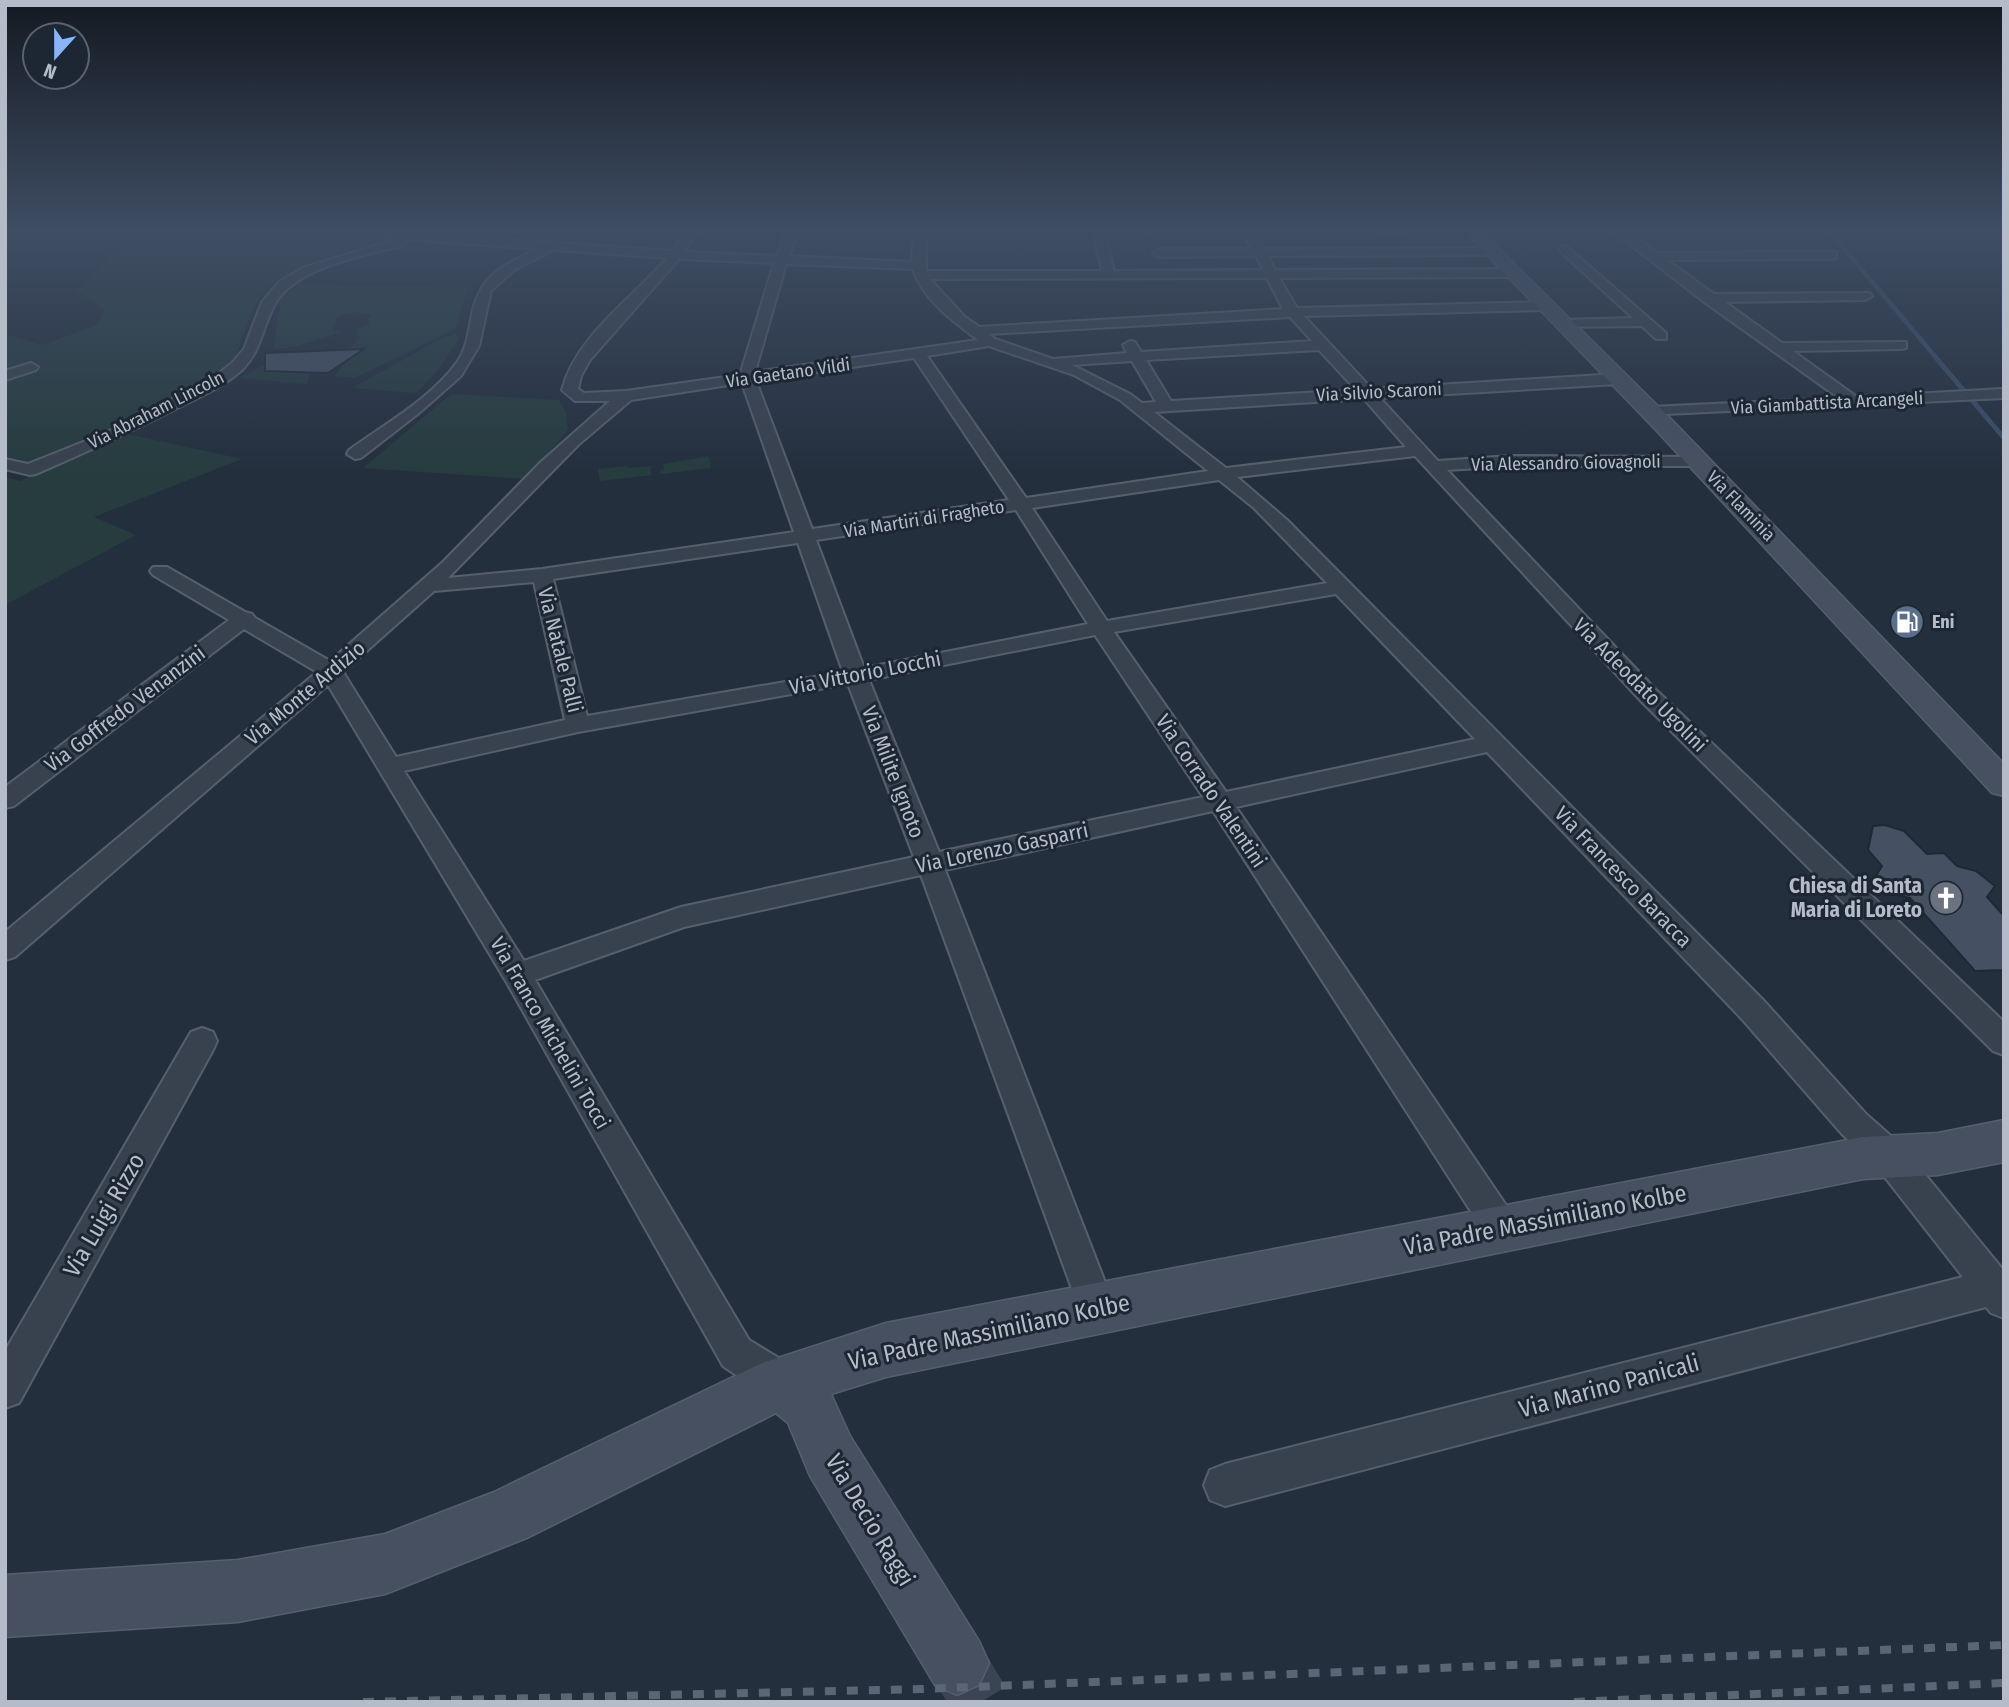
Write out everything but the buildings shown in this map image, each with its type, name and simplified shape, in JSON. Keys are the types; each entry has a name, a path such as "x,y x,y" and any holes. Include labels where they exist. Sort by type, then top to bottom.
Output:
{"street":[{"name":"Via Abraham Lincoln","path":"6,464 30,470 109,436 212,384 236,367 251,351 265,312"},
{"path":"355,454 441,386 464,362 475,340 479,312"},
{"path":"592,422 580,398 570,390 569,380 584,356 625,312"},
{"path":"748,379 747,370 765,312"},
{"path":"952,312 990,342"},
{"name":"Via Flaminia","path":"1552,312 1698,461 2004,785"},
{"path":"1634,312 1661,336"},
{"path":"1728,312 1853,401"},
{"path":"976,332 1004,327 1293,313 1555,315 1647,323"},
{"name":"Via Adeodato Ugolini","path":"1293,313 1529,571 1647,695 2004,1042"},
{"path":"1116,323 1166,406"},
{"path":"456,332 477,326"},
{"name":"Via Gaetano Vildi","path":"580,398 626,396 990,342"},
{"name":"Via Francesco Baracca","path":"990,342 1050,361 1107,385 1140,408 1259,504 1753,1010 1854,1124 1889,1156 1998,1293"},
{"path":"1050,361 1324,345"},
{"path":"1777,346 1901,345"},
{"name":"Via Corrado Valentini","path":"919,354 1021,503 1101,628 1219,801 1502,1229"},
{"path":"5,376 31,367"},
{"name":"Via Milite Ignoto","path":"748,379 856,676 930,864 1097,1308"},
{"name":"Via Silvio Scaroni","path":"1140,408 1618,379"},
{"name":"Via Giambattista Arcangeli","path":"1651,412 2003,394"},
{"name":"Via Monte Ardizio","path":"5,949 428,586 592,422 626,396"},
{"name":"Via Martiri di Fragheto","path":"428,586 542,575 1222,474 1428,458"},
{"name":"Via Alessandro Giovagnoli","path":"1428,458 1698,461"},
{"path":"160,571 331,671"},
{"name":"Via Natale Palli","path":"542,575 578,724"},
{"name":"Via Vittorio Locchi","path":"390,766 578,724 1341,587"},
{"name":"Via Goffredo Venanzini","path":"5,800 244,618"},
{"name":"Via Franco Michelini Tocci","path":"331,671 517,975 736,1353 782,1382"},
{"name":"Via Lorenzo Gasparri","path":"517,975 681,917 1493,743"},
{"name":"Via Luigi Rizzo","path":"5,1389 202,1041"},
{"name":"Via Padre Massimiliano Kolbe","path":"5,1606 238,1591 385,1564 508,1516 782,1382 886,1350 1863,1158 1938,1154 2004,1141"},
{"name":"Via Marino Panicali","path":"1225,1485 1998,1293"},
{"name":"Via Decio Raggi","path":"782,1382 808,1404 830,1456 957,1663"}],"green space":[{"path":"104,312 252,312 239,348 231,361 203,382 130,421 30,464 19,459 11,463 5,462 5,334 42,345 97,325"},
{"path":"279,312 460,312 455,329 355,378 335,376 355,349 349,349 360,337 355,334 358,331 356,329 370,324 367,320 371,316 367,314 354,313 337,317 333,331 343,332 299,345 273,349"},
{"path":"456,333 459,339 438,370 416,393 353,388 436,341"},
{"path":"281,351 290,355 287,372 310,374 307,384 239,378 270,362 272,352"},
{"path":"451,394 559,400 566,412 568,430 526,479 363,468"},
{"path":"127,434 242,459 94,517 136,535 5,605 5,477 20,481"},
{"path":"709,456 711,468 661,474 663,464"},
{"path":"653,466 650,469 652,475 600,481 598,469"}],"waterway":[{"path":"1897,312 1939,361"},
{"path":"1937,359 2004,438"}],"tunnel":[{"path":"957,1663 981,1702"}],"railway":[{"path":"363,1702 922,1689 2004,1645"},
{"path":"1574,1702 2004,1683"}],"place":[{"name":"Eni","path":"1907,622"},
{"name":"Chiesa di Santa Maria di Loreto","path":"1946,898"}]}
